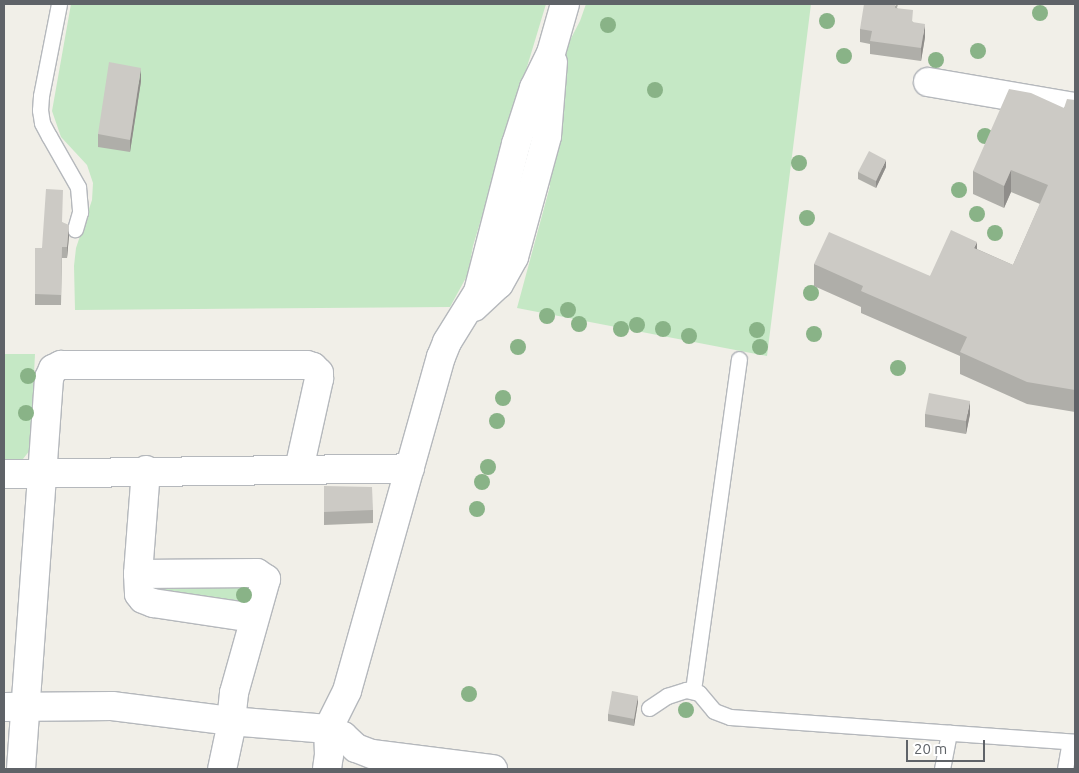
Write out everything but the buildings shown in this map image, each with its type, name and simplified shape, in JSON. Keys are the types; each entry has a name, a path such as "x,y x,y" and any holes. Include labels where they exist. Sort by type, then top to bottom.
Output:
{"street":[{"path":"327,769 330,755 328,729 331,720 344,699 444,350 478,292 522,123 557,33 565,4"},
{"path":"928,82 1075,106"},
{"path":"21,769 15,707 42,472 49,378 53,368 61,365 307,365 312,367 319,373 319,379 300,469"},
{"path":"4,474 146,470 410,468"},
{"path":"146,470 138,574 139,594 147,602 254,618"},
{"path":"138,574 261,574 264,576 266,582 254,618 234,693 229,741 222,769"},
{"path":"15,707 112,706 230,721 328,729 343,736 356,748 372,754 493,769"}],"lane":[{"path":"59,4 40,96 40,110 42,123 48,136 78,187 80,212 76,229"},
{"path":"693,690 740,360"},
{"path":"649,708 678,691 693,690 703,697 714,711 730,717 1073,742 1065,769"},
{"path":"942,769 949,733"}],"green space":[{"path":"71,4 546,4 473,246 468,274 450,307 75,310 74,266 76,248 92,200 93,183 87,165 61,137 52,111"},
{"path":"586,4 811,4 767,356 517,308 550,186 547,173 563,125 562,67 567,46 580,21"},
{"path":"4,354 35,354 30,450 23,459 4,459"},
{"path":"250,585 249,606 159,590 160,587"}]}
